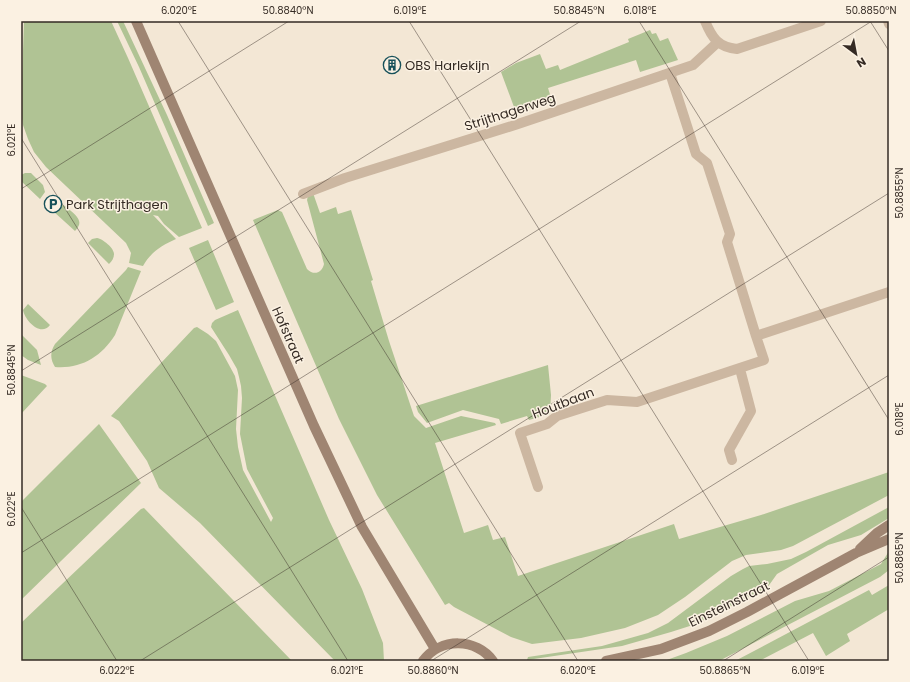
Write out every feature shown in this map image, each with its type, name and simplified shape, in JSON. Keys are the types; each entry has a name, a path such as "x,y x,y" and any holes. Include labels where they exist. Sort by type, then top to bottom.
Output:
{"main road":[{"name":"Hofstraat","path":"136,21 336,475 362,527 435,650"},
{"name":"Einsteinstraat","path":"856,553 877,533 889,525"},
{"name":"Einsteinstraat","path":"606,661 661,649 709,631 856,553 889,539"},
{"path":"424,661 435,650 446,644 458,643 470,644 481,649 494,661"}],"street":[{"path":"705,21 712,36 718,42 727,48 737,49 821,21"},
{"name":"Strijthagerweg","path":"303,194 345,178 507,127 693,65 718,42"},
{"name":"Houtbaan","path":"538,487 520,433 547,424 557,416 607,400 637,402 764,360 727,242 730,234 706,163 696,154 670,73"},
{"path":"756,336 889,292"},
{"path":"732,460 729,450 751,411 740,369"}],"green space":[{"path":"24,21 111,21 202,228 179,237 164,224 158,216 153,215 176,239 157,250 149,257 143,266 129,263 131,253 126,243 46,167 34,152 23,125 21,111"},
{"path":"117,21 123,21 167,115 214,223 208,226 139,67"},
{"path":"650,30 652,34 656,33 660,41 668,38 678,60 640,72 636,60 548,88 552,101 522,110 514,107 501,72 516,63 540,54 546,69 558,65 560,70 629,42 628,39"},
{"path":"31,173 43,185 45,192 40,199 21,181 21,175"},
{"path":"313,193 320,213 336,207 338,214 351,210 373,280 371,281 389,341 414,416 426,428 461,416 495,423 496,425 435,443 464,533 488,525 493,540 505,537 518,576 674,524 679,539 761,515 889,472 889,495 793,546 781,550 746,555 732,561 685,597 658,615 625,628 581,638 532,644 511,637 449,603 445,605 377,495 339,419 253,220 278,210 282,212 307,269 315,273 320,271 324,264 307,200 308,196"},
{"path":"63,205 78,218 79,225 75,231 53,211 57,207"},
{"path":"97,238 108,244 114,252 112,261 109,264 88,243 92,239"},
{"path":"208,240 234,302 216,310 189,248"},
{"path":"128,267 141,271 115,335 103,350 90,360 73,366 55,367 51,356 55,344"},
{"path":"28,304 50,325 42,329 30,323 23,310"},
{"path":"238,310 329,520 362,589 383,643 384,661 335,661 200,523 159,488 147,461 119,421 111,416 194,328 197,327 208,334 216,341 235,376 238,390 236,429 243,470 271,522 273,518 247,469 240,434 242,398 237,369 211,327 215,320"},
{"path":"21,334 37,350 41,365 28,360 21,355"},
{"path":"548,365 551,395 550,414 529,420 527,416 501,424 499,419 463,410 427,423 418,412 416,406"},
{"path":"21,375 47,386 21,414"},
{"path":"99,424 141,483 21,600 21,502"},
{"path":"889,507 889,518 861,535 828,545 777,574 767,588 696,624 622,646 527,660 528,657 602,646 648,633 668,623 731,576 743,569 749,566 791,559"},
{"path":"144,508 292,661 21,661 21,623 141,509"},
{"path":"889,551 889,570 880,577 719,661 664,661 727,636 795,601 829,591 881,564"},
{"path":"889,585 889,609 847,634 850,641 826,656 813,633 759,661 735,661 869,590 872,595"}],"place":[{"name":"OBS Harlekijn","path":"392,65"},
{"name":"Park Strijthagen","path":"53,204"}]}
